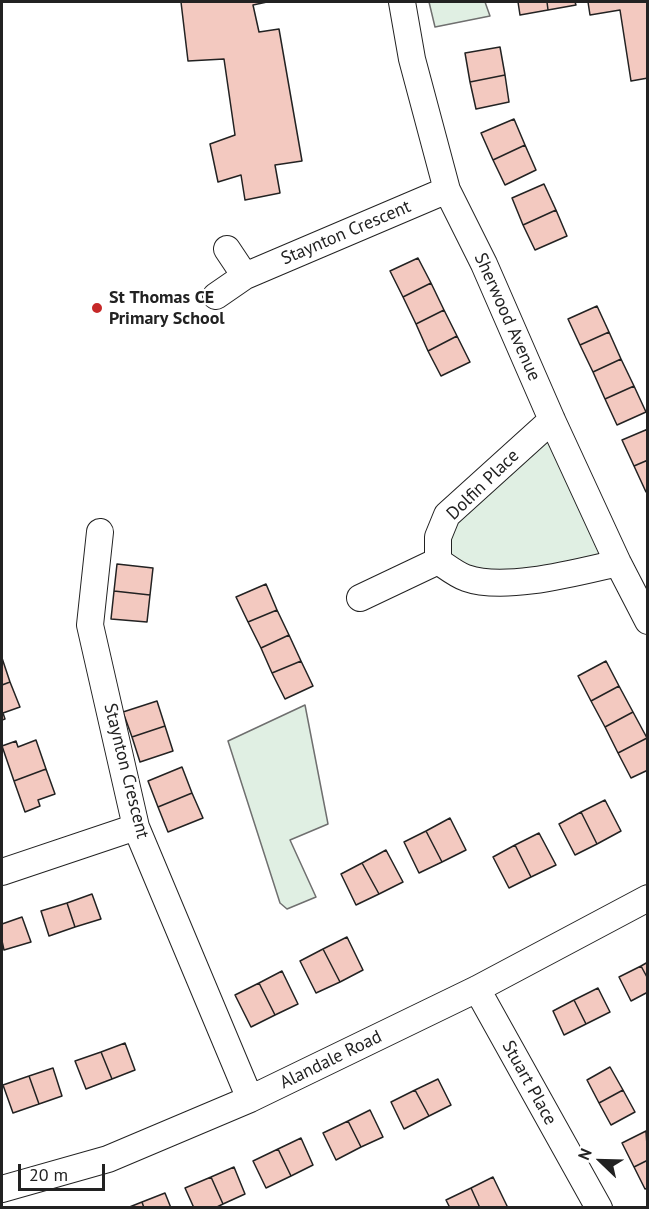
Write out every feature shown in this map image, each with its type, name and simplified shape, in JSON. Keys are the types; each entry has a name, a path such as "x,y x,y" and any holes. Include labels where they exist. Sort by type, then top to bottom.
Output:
{"street":[{"name":"Sherwood Avenue","path":"402,2 412,59 447,190 484,264 618,563 648,621"},
{"name":"Staynton Crescent","path":"216,297 245,276 447,190"},
{"path":"227,249 245,276"},
{"name":"Dolfin Place","path":"438,561 438,537 447,515 552,420"},
{"name":"Staynton Crescent","path":"100,532 90,625 136,827 250,1099"},
{"path":"360,598 438,561 465,578 487,582 510,582 559,575 618,563"},
{"path":"2,873 136,827"},
{"name":"Alandale Road","path":"2,1190 108,1159 250,1099 477,989 648,898"},
{"name":"Stuart Place","path":"477,989 599,1208"}],"green space":[{"path":"429,2 485,2 490,16 435,27"},
{"path":"552,420 618,563 510,582 438,561 447,515"},
{"path":"305,705 328,824 290,840 316,897 287,909 280,903 228,741"}],"building":[{"path":"181,2 267,2 253,5 259,32 279,29 302,161 275,165 280,193 245,200 241,175 218,182 210,144 235,135 224,59 188,61"},
{"path":"518,2 547,2 548,10 520,15"},
{"path":"547,2 575,2 576,5 548,10"},
{"path":"588,2 648,2 648,78 631,81 620,10 590,15"},
{"path":"500,47 505,75 470,82 465,53"},
{"path":"505,75 509,102 476,109 470,82"},
{"path":"514,119 525,145 493,160 481,133"},
{"path":"525,145 536,170 505,185 493,160"},
{"path":"544,184 556,210 523,225 512,198"},
{"path":"556,210 567,236 535,250 523,225"},
{"path":"418,258 431,283 403,297 390,271"},
{"path":"431,283 444,310 416,324 403,297"},
{"path":"597,306 609,332 580,345 568,319"},
{"path":"444,310 457,336 428,351 416,324"},
{"path":"609,332 621,359 593,372 580,345"},
{"path":"457,336 470,362 441,376 428,351"},
{"path":"621,359 634,386 605,399 593,372"},
{"path":"634,386 646,412 617,425 605,399"},
{"path":"648,429 648,460 634,466 622,440"},
{"path":"648,460 648,491 646,492 634,466"},
{"path":"117,564 153,568 150,595 114,591"},
{"path":"266,584 277,610 248,622 236,597"},
{"path":"114,591 150,595 147,622 111,619"},
{"path":"277,610 289,635 261,648 248,622"},
{"path":"289,635 301,661 272,673 261,648"},
{"path":"2,658 10,682 2,685"},
{"path":"301,661 313,686 285,699 272,673"},
{"path":"606,661 619,686 591,701 578,676"},
{"path":"10,682 20,707 3,713 5,719 2,720 2,685"},
{"path":"619,686 633,712 605,727 591,701"},
{"path":"157,701 165,726 132,737 123,712"},
{"path":"633,712 647,738 618,753 605,727"},
{"path":"165,726 173,751 140,762 132,737"},
{"path":"647,738 648,770 631,778 618,753"},
{"path":"36,740 46,769 14,781 2,746 16,741 18,747"},
{"path":"182,767 192,793 158,807 148,781"},
{"path":"46,769 55,794 38,800 40,806 25,812 14,781"},
{"path":"192,793 203,818 168,832 158,807"},
{"path":"605,800 621,831 597,844 581,812"},
{"path":"581,812 597,844 575,855 559,824"},
{"path":"450,818 466,850 442,862 426,831"},
{"path":"426,831 442,862 419,873 404,842"},
{"path":"539,833 556,865 531,877 515,845"},
{"path":"515,845 531,877 509,888 493,857"},
{"path":"386,850 403,882 379,894 362,863"},
{"path":"362,863 379,894 356,905 341,874"},
{"path":"92,894 101,919 75,927 67,903"},
{"path":"67,903 75,927 49,936 41,911"},
{"path":"22,917 31,942 4,950 2,924"},
{"path":"347,937 363,970 340,982 323,949"},
{"path":"323,949 340,982 316,993 300,961"},
{"path":"648,962 648,979 641,966"},
{"path":"641,966 648,979 648,992 631,1001 619,977"},
{"path":"282,971 298,1004 275,1015 259,983"},
{"path":"259,983 275,1015 251,1027 235,995"},
{"path":"598,988 610,1012 586,1024 574,1000"},
{"path":"574,1000 586,1024 564,1035 553,1011"},
{"path":"125,1043 135,1070 112,1079 101,1052"},
{"path":"101,1052 112,1079 86,1089 75,1061"},
{"path":"610,1067 623,1090 599,1103 587,1080"},
{"path":"53,1068 62,1096 39,1104 29,1076"},
{"path":"29,1076 39,1104 13,1113 3,1085"},
{"path":"438,1079 451,1105 429,1116 415,1090"},
{"path":"415,1090 429,1116 404,1129 391,1102"},
{"path":"623,1090 635,1112 611,1125 599,1103"},
{"path":"370,1110 383,1137 361,1147 348,1121"},
{"path":"348,1121 361,1147 336,1160 323,1133"},
{"path":"646,1131 648,1160 634,1167 622,1143"},
{"path":"301,1138 313,1165 291,1176 278,1149"},
{"path":"278,1149 291,1176 266,1188 253,1161"},
{"path":"648,1160 648,1188 645,1189 634,1167"},
{"path":"234,1167 245,1194 223,1204 211,1177"},
{"path":"211,1177 223,1204 215,1208 194,1208 185,1188"},
{"path":"493,1177 508,1208 480,1208 471,1188"},
{"path":"471,1188 480,1208 450,1208 446,1200"},
{"path":"165,1193 171,1208 144,1208 142,1202"},
{"path":"142,1202 144,1208 127,1208"}],"place":[{"name":"St Thomas CE Primary School","path":"97,308"}]}
